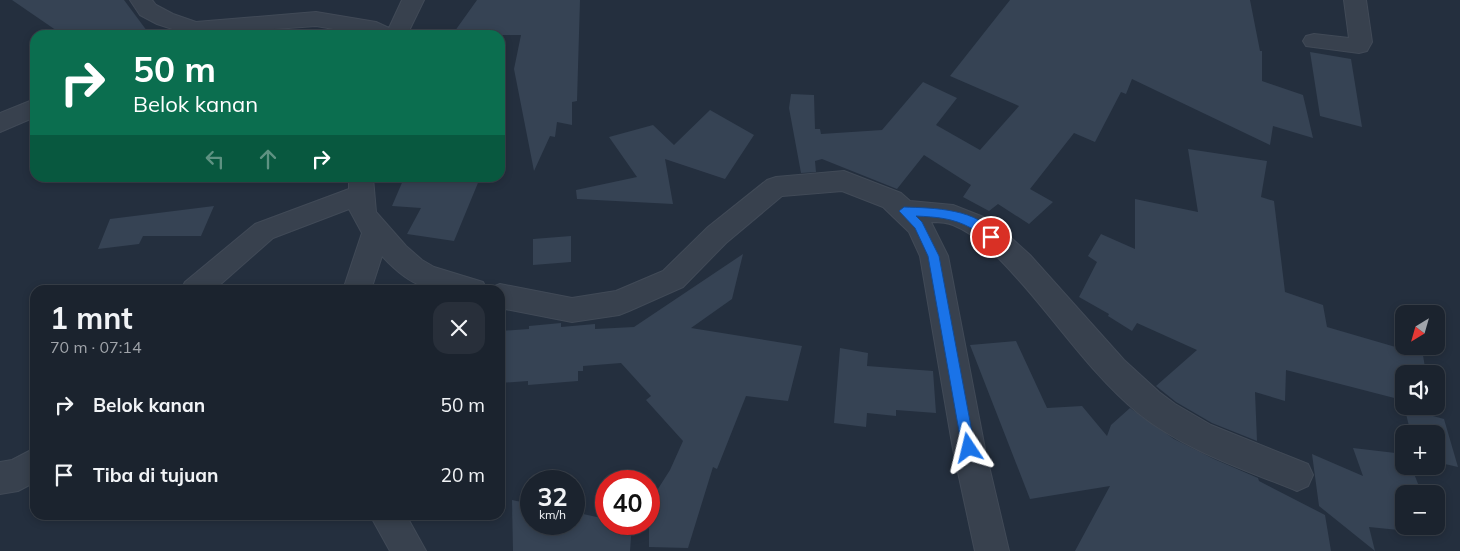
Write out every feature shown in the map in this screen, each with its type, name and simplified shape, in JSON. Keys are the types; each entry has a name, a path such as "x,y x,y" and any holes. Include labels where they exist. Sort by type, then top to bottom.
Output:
{"street":[{"path":"141,0 148,10 185,30"},
{"path":"398,30 413,0"},
{"path":"1314,41 1359,46 1362,42 1355,0"},
{"path":"209,30 316,19 377,30"},
{"path":"0,123 30,109"},
{"path":"505,297 572,310 619,303 673,279 717,235 776,187 844,182 892,200 919,225 934,256 969,448 992,551"},
{"path":"201,285 264,231 362,186 363,212 376,232 417,271 452,285"},
{"path":"904,211 942,213 960,217 978,226 1005,248 1038,282 1114,371 1149,403 1182,425 1221,444 1298,474"},
{"path":"359,285 376,232"},
{"path":"0,478 18,475 30,467"},
{"path":"390,520 409,551"}],"building":[{"path":"12,0 124,0 146,30 56,30"},
{"path":"477,0 580,0 577,101 572,102 572,125 557,122 555,137 550,136 534,171 514,69 521,35 505,35 505,30 456,30"},
{"path":"1010,0 1250,0 1260,51 1262,51 1262,81 1303,95 1313,138 1273,126 1270,145 1132,79 1126,94 1121,92 1095,142 1074,133 1030,189 1053,202 1029,224 998,204 989,211 963,197 971,185 924,155 897,189 822,159 815,161 816,172 801,173 789,108 791,94 814,95 815,129 820,129 821,134 882,130 923,82 957,98 936,125 980,150 1019,106 950,76"},
{"path":"1310,52 1351,59 1362,127 1320,116"},
{"path":"710,110 754,135 725,179 665,159 673,204 577,199 576,190 637,177 609,137 653,125 674,145"},
{"path":"1188,149 1267,161 1261,197 1274,201 1285,292 1323,305 1327,327 1395,347 1395,355 1423,355 1425,365 1395,365 1395,398 1286,370 1285,401 1255,392 1257,441 1212,423 1176,402 1156,386 1197,350 1137,323 1132,331 1108,316 1109,314 1079,297 1097,262 1088,256 1101,234 1135,249 1135,199 1198,212"},
{"path":"402,182 478,182 454,241 407,234 421,208 392,206"},
{"path":"214,206 201,236 143,236 139,244 98,249 110,219"},
{"path":"571,236 571,262 533,265 533,239"},
{"path":"743,254 732,299 691,328 802,346 788,401 746,396 717,469 713,467 688,548 649,547 649,535 660,535 660,486 670,470 683,441 646,400 651,396 621,363 583,366 583,371 578,371 578,381 528,385 528,381 505,383 505,331 529,329 529,326 561,323 561,327 595,324 595,329 634,327"},
{"path":"1016,341 1047,408 1082,406 1107,436 1111,425 1130,408 1174,439 1258,478 1259,481 1325,515 1331,551 1075,551 1110,486 1030,499 970,345"},
{"path":"840,348 868,353 867,366 933,371 936,413 896,410 896,416 867,413 866,427 834,423"},
{"path":"1406,415 1433,415 1444,419 1458,467 1445,464 1445,425 1409,425"},
{"path":"1353,448 1395,453 1395,475 1415,475 1418,485 1395,485 1395,530 1369,527 1375,551 1319,506 1312,454 1363,476"},
{"path":"512,500 520,502 520,535 585,535 585,514 595,517 595,535 631,535 630,551 513,551"}],"route":[{"path":"969,448 934,256 919,225 904,211 942,213 960,217 978,226 991,237"}]}
